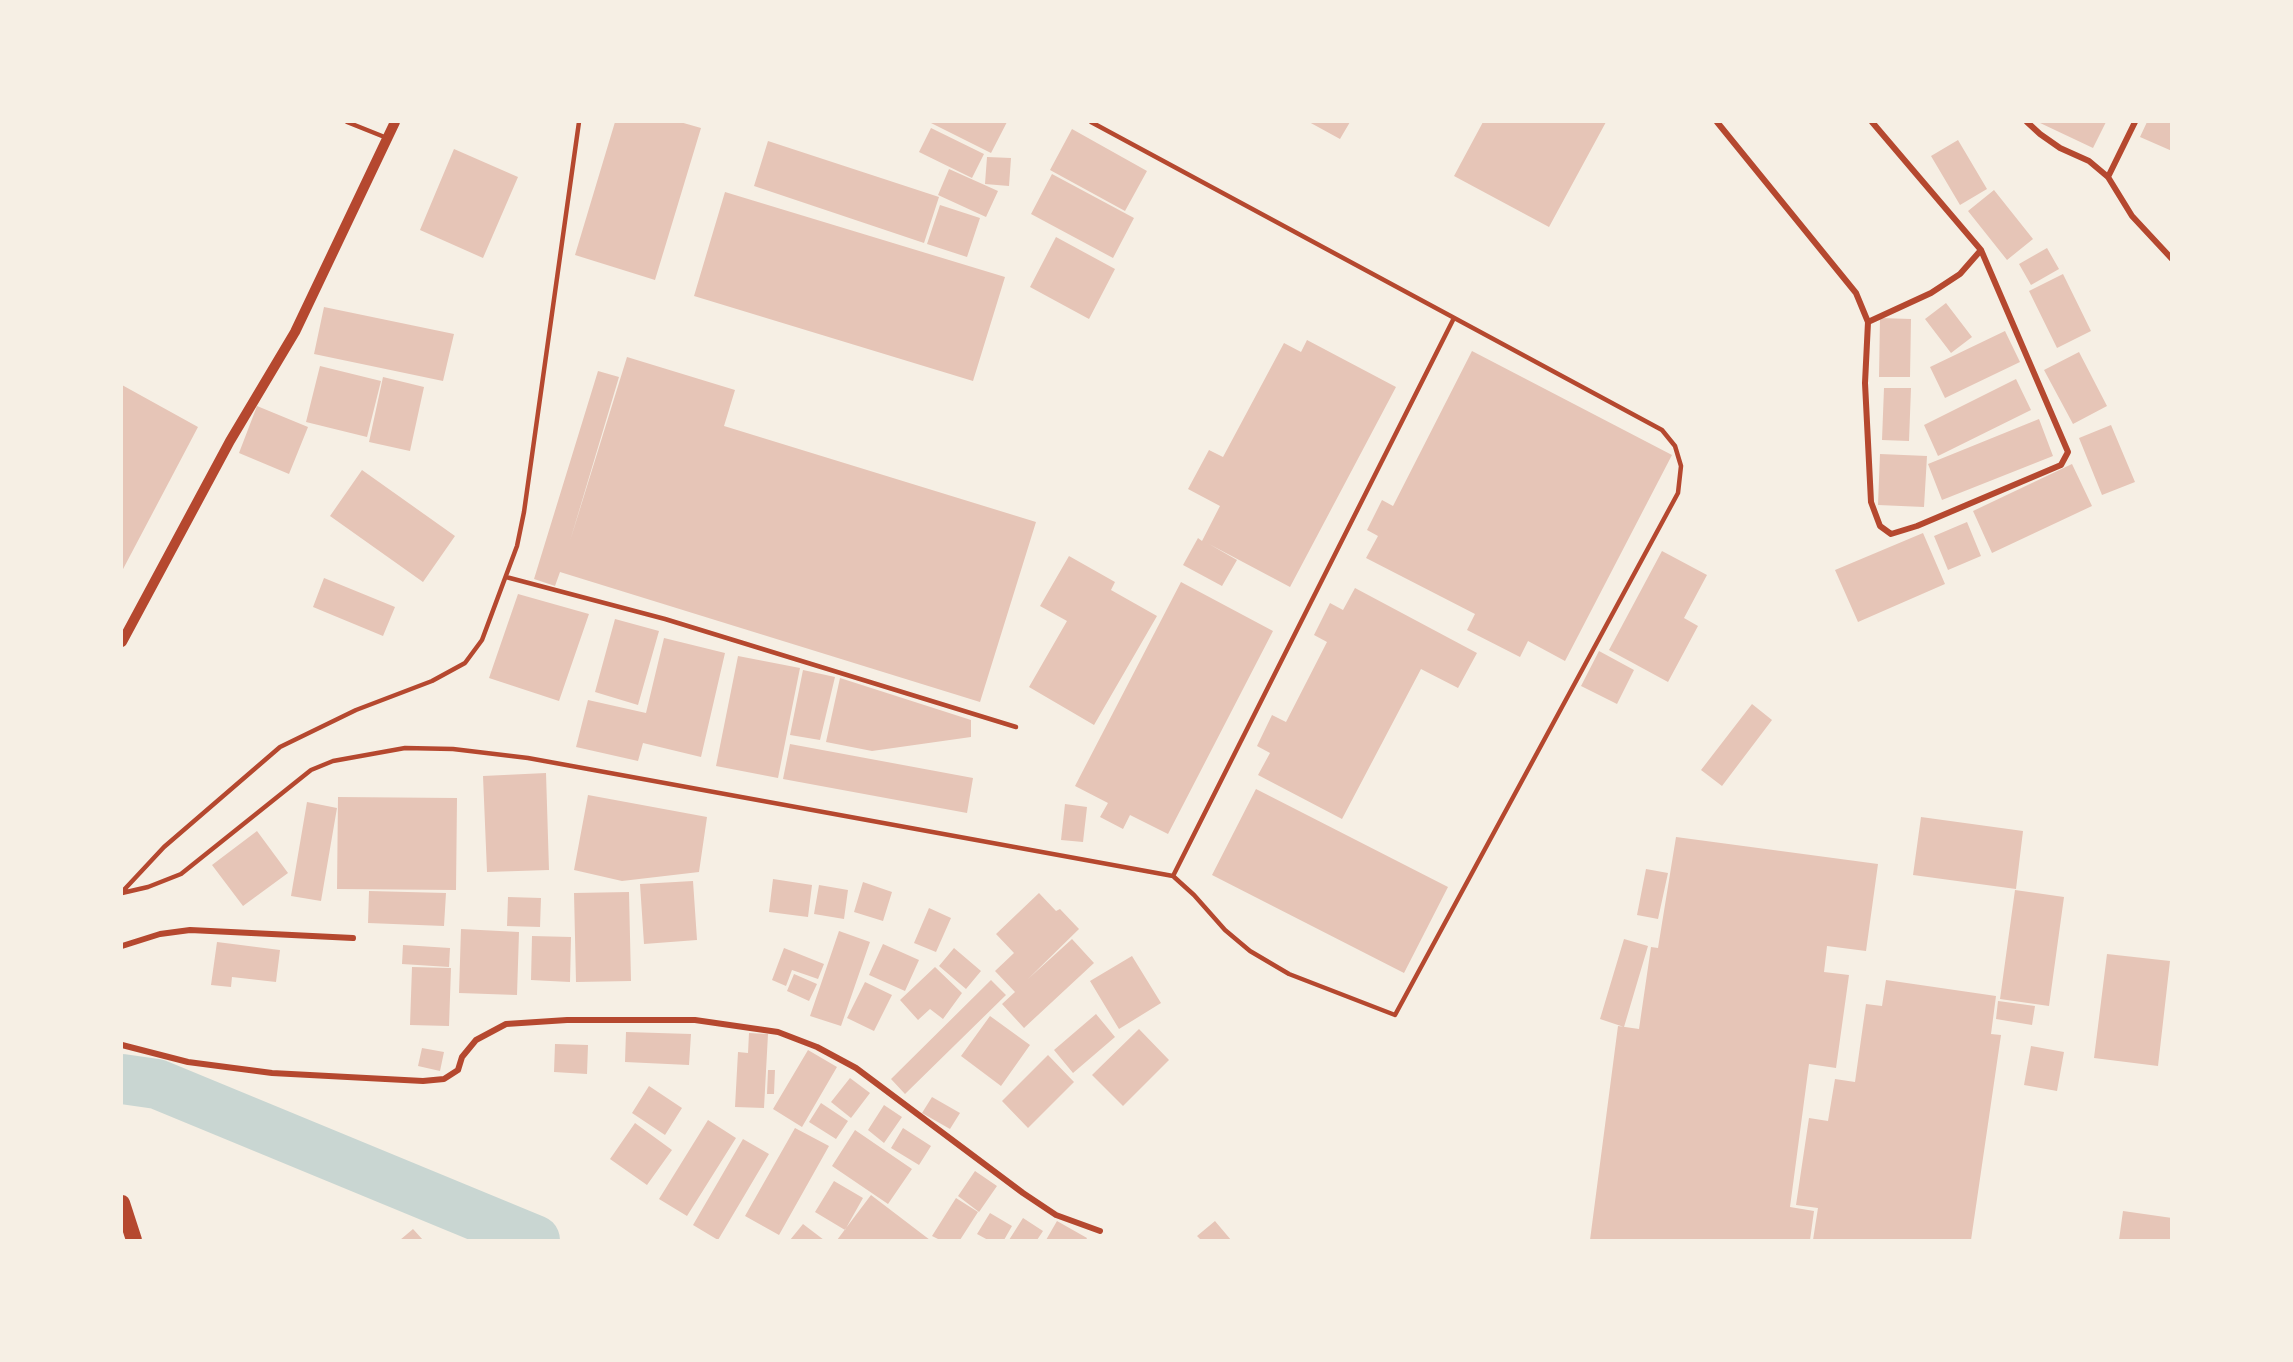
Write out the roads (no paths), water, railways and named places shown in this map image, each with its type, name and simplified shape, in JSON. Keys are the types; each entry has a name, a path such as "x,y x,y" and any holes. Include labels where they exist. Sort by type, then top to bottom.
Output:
{"highway":[{"path":"122,1203 134,1240"}],"street":[{"path":"122,642 230,441 295,332 395,122"},
{"path":"1717,122 1856,293 1868,322 1865,383 1871,502 1880,526 1891,534 1917,526 2061,465 2068,452 1981,250 1872,122"},
{"path":"2027,122 2060,148 2089,161 2108,177 2132,216 2172,259"},
{"path":"2108,177 2135,122"},
{"path":"1868,322 1931,293 1960,274 1981,250"},
{"path":"122,946 160,934 190,930 352,938"},
{"path":"122,1045 188,1062 272,1073 423,1081 444,1079 458,1070 462,1057 476,1040 489,1031 506,1024 567,1020 695,1020 778,1032 818,1047 856,1068 1023,1193 1056,1215 1100,1231"}],"lane":[{"path":"347,122 387,138"},
{"path":"122,892 164,847 280,747 356,710 432,681 465,663 482,640 506,577 524,512 579,122"},
{"path":"122,892 148,887 181,874 311,770 333,761 405,748 453,749 528,758 1173,876 1194,894 1225,930 1250,951 1289,974 1395,1015 1678,493 1681,466 1675,446 1662,429 1091,122"},
{"path":"1173,876 1454,318"},
{"path":"506,577 665,619 1016,727"}],"waterway":[{"path":"122,1079 157,1084 535,1240"}]}
